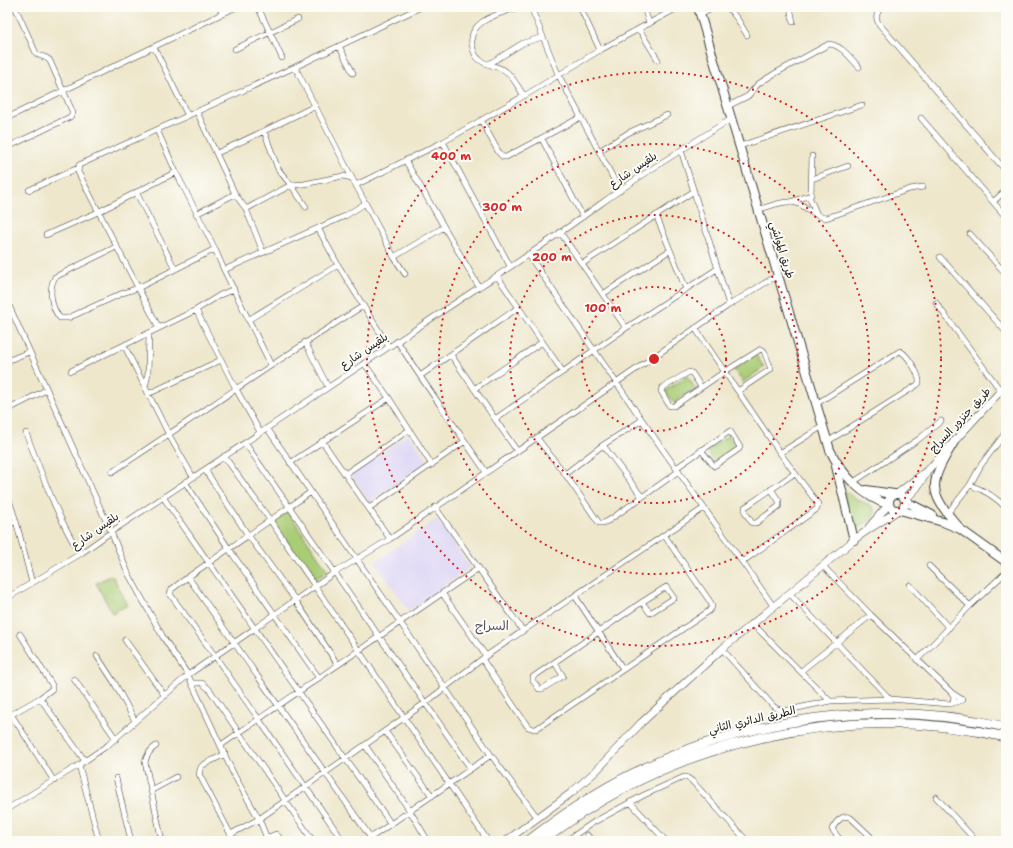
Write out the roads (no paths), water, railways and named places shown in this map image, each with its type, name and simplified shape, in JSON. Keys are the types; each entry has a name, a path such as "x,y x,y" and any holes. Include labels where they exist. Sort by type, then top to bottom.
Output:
{"highway":[{"name":"الطريق الدائري الثاني","path":"528,841 570,810 595,794 632,774 667,758 734,734 824,717 854,715 901,714 949,717 1006,727"},
{"name":"الطريق الدائري الثاني","path":"543,841 560,827 600,801 635,782 696,756 774,734 825,726 900,723 948,726 1006,737"}],"main road":[{"name":"طريق المواشي","path":"699,10 827,442 834,460 852,483 875,499 889,505"},
{"path":"954,442 937,473 935,492 947,514 960,529"},
{"path":"834,460 854,540"},
{"name":"طريق المواشي","path":"861,489 895,494"},
{"path":"943,522 905,500 901,495 895,494 890,498 889,505 893,510 899,510 943,522 960,529 1006,562"},
{"path":"899,510 904,507 905,500"}],"street":[{"path":"12,145 72,116 72,110 49,59 38,56 36,53 15,7"},
{"path":"219,7 223,14"},
{"path":"11,116 236,7"},
{"path":"258,7 282,58"},
{"path":"159,328 78,172 80,163 295,68 421,7"},
{"path":"518,7 486,19 478,25 473,30 471,44 478,59 482,62 504,70 509,74 524,96"},
{"path":"531,7 558,74 620,191"},
{"path":"580,7 600,50"},
{"path":"644,7 649,24"},
{"path":"356,185 443,142 524,96 558,74 600,50 680,7"},
{"path":"699,10 713,7"},
{"path":"728,7 747,35"},
{"path":"790,7 793,22"},
{"path":"882,7 878,12 877,20 1006,171"},
{"path":"235,49 298,19"},
{"path":"639,29 658,60"},
{"path":"489,64 523,44 543,37"},
{"path":"728,106 748,96 758,84 774,74 829,44 835,45 842,50 859,67"},
{"path":"339,46 353,73"},
{"path":"154,47 188,116"},
{"path":"295,68 394,257 405,274"},
{"path":"216,153 264,132 315,106"},
{"path":"740,146 862,106"},
{"path":"198,112 235,194 246,209 263,252"},
{"path":"599,151 628,133 667,115"},
{"path":"481,120 499,153 503,157 508,157 581,118"},
{"path":"921,118 1006,217"},
{"name":"بلقيس شارع","path":"7,598 80,554 260,432 497,276 681,150 732,119"},
{"path":"157,130 196,214 216,248 224,270 271,365"},
{"path":"264,132 278,170 291,185 306,207"},
{"path":"542,139 583,217"},
{"path":"443,142 510,266"},
{"path":"681,150 729,305"},
{"path":"812,156 812,179 811,192 809,196 817,215"},
{"path":"405,160 479,287"},
{"path":"812,179 848,166"},
{"path":"29,190 78,168"},
{"path":"46,235 98,212 176,172"},
{"path":"246,209 291,185 304,184 343,176 352,178"},
{"path":"790,202 804,207 821,218 835,215 910,189 923,187"},
{"path":"582,264 694,190"},
{"path":"993,202 1006,190"},
{"path":"136,192 175,269"},
{"path":"196,214 235,194"},
{"path":"759,209 809,196"},
{"path":"224,270 345,216 366,203"},
{"path":"656,215 669,251 686,289"},
{"path":"394,257 444,227"},
{"path":"318,228 338,265 389,347"},
{"path":"560,232 626,328"},
{"path":"970,234 1006,274"},
{"path":"116,247 55,277 51,286 51,292 52,300 60,318 68,318 123,293 138,288 216,248"},
{"path":"604,294 669,251"},
{"path":"528,254 642,420 774,607"},
{"path":"940,257 1006,332"},
{"path":"248,320 338,265"},
{"path":"495,419 595,351 626,328 717,269"},
{"path":"7,809 79,765 116,739 188,675 234,642 296,601 356,558 390,539 729,305 778,275"},
{"path":"497,276 563,372"},
{"path":"71,371 149,334 234,289"},
{"path":"7,301 128,573 162,637 188,675 234,775 259,819 267,839 276,834 283,841"},
{"path":"936,303 1004,388"},
{"path":"112,472 305,342 363,306"},
{"path":"420,376 519,307"},
{"path":"196,310 236,389 260,432"},
{"path":"695,328 780,453 818,504 817,509 742,562"},
{"path":"145,388 148,373 149,334"},
{"path":"397,341 486,472"},
{"path":"305,342 328,387"},
{"path":"474,389 542,342"},
{"path":"124,345 169,435 193,477"},
{"path":"701,387 692,373 689,372 662,388 661,391 669,405 672,407 759,349 764,350 771,369 738,391"},
{"path":"7,361 29,352"},
{"path":"816,404 898,352 903,352 906,355 919,377 916,385 827,442"},
{"path":"451,354 517,451"},
{"path":"148,394 221,360"},
{"path":"364,363 389,398 432,465"},
{"name":"طريق جنزور السراج","path":"905,500 918,486 929,469 1004,388"},
{"path":"7,410 46,390"},
{"path":"290,463 389,398"},
{"path":"565,474 604,445 642,420"},
{"path":"852,483 919,439 941,421"},
{"path":"780,453 823,426"},
{"path":"267,428 491,755 537,817"},
{"path":"345,474 409,430"},
{"path":"537,438 565,474 599,523 608,522 701,450 730,431 740,447 714,466 701,450"},
{"path":"947,514 970,485 981,465 1006,432"},
{"path":"26,433 50,497 66,530 80,554"},
{"path":"322,441 390,539"},
{"path":"368,508 465,441"},
{"path":"245,443 471,769"},
{"path":"604,445 642,497"},
{"path":"224,456 270,520 403,718 488,841"},
{"name":"طريق جنزور السراج","path":"895,494 929,469"},
{"path":"205,470 248,536 296,601 338,665"},
{"path":"771,489 779,501 779,506 756,523 752,523 745,512 745,507 771,489 795,473"},
{"path":"185,482 229,549 319,678"},
{"path":"970,485 995,498 1006,508"},
{"path":"311,492 188,577 172,589 170,594 215,656 342,841"},
{"path":"7,494 16,521 32,583"},
{"path":"163,497 392,824"},
{"path":"867,530 889,505"},
{"path":"435,507 523,631"},
{"path":"231,834 259,819 326,773 425,703 484,658 704,508"},
{"path":"506,841 571,792 596,771 641,723 722,649 854,540 899,510"},
{"path":"7,525 16,521"},
{"path":"442,593 528,727 534,729 538,728 712,607 708,597 664,535"},
{"path":"722,649 777,709 788,710 830,701 890,699 948,704 963,700 951,692 917,660 823,566"},
{"path":"929,566 970,606"},
{"path":"221,745 479,568"},
{"path":"917,660 1006,572"},
{"path":"188,577 326,773 368,839 491,755"},
{"path":"910,585 949,628"},
{"path":"555,663 562,676 542,689 539,689 533,677 642,602 666,587 674,598 650,614 642,602"},
{"path":"790,594 890,699"},
{"path":"575,596 623,669"},
{"path":"801,671 871,615"},
{"path":"753,624 830,701"},
{"path":"20,634 52,685 52,689 40,698 9,715 54,780"},
{"path":"125,640 165,696"},
{"path":"97,656 114,682 135,721"},
{"path":"74,679 116,739"},
{"path":"192,683 200,683 205,685 312,841"},
{"path":"948,704 953,703 954,699 951,692"},
{"path":"40,698 84,761"},
{"path":"385,731 432,796"},
{"path":"366,745 428,841"},
{"path":"156,746 150,750 146,756 145,762 162,841"},
{"path":"225,754 204,764 201,767 199,774 234,841"},
{"path":"79,765 98,839 90,841"},
{"path":"152,790 176,777"},
{"path":"566,841 594,822 630,802 684,777 692,781 747,841"},
{"path":"116,778 131,841"},
{"path":"936,797 976,841"},
{"path":"630,802 666,841"},
{"path":"841,841 832,829 834,825 844,817 848,816 852,818 870,836"},
{"path":"586,835 592,841"}],"district":[{"name":"السراج","path":"492,625"}]}
